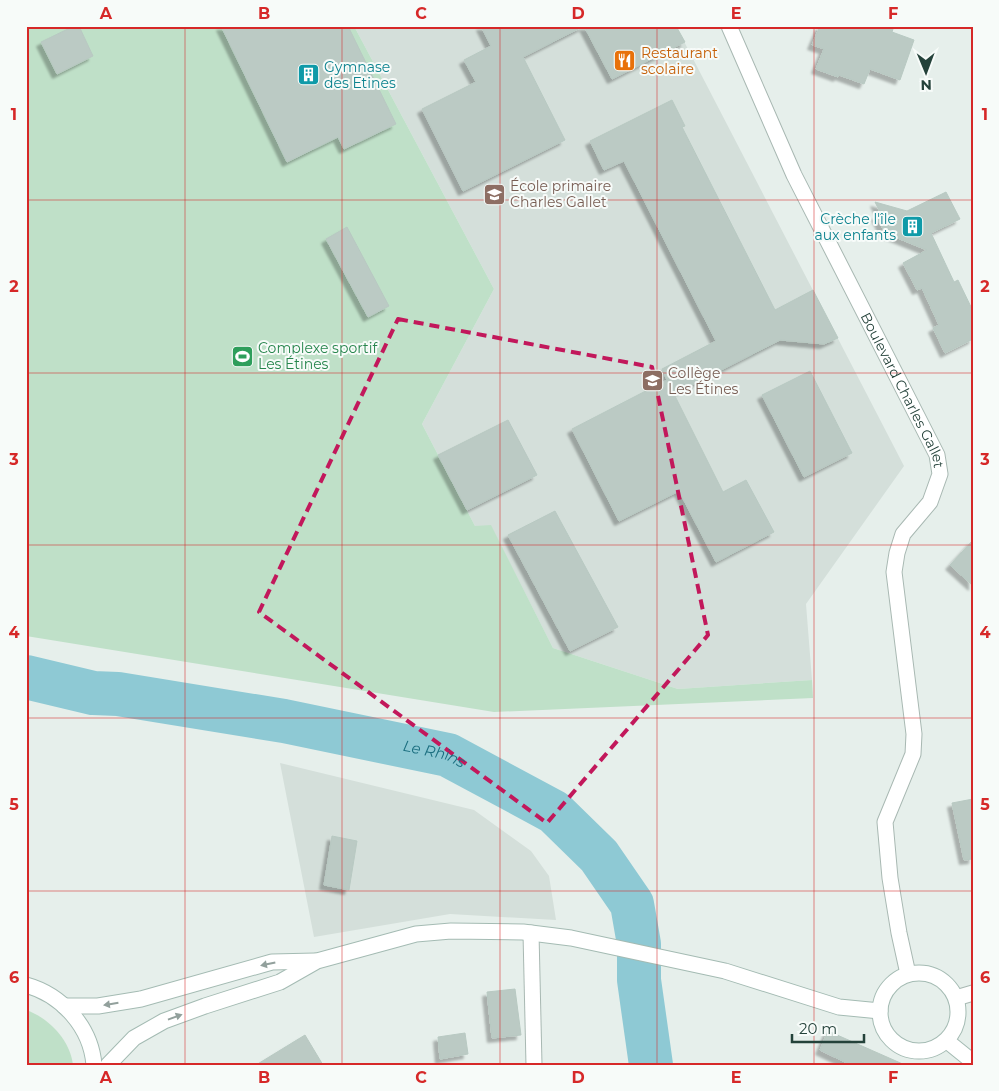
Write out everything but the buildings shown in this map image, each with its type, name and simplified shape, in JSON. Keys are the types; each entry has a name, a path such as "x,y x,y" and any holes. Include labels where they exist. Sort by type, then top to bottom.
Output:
{"main road":[{"name":"Boulevard Charles Gallet","path":"729,26 794,175 937,455 940,474 930,502 903,534 894,572 914,734 913,754 885,822 890,878 908,974"},
{"path":"64,1006 98,1006 141,999 272,962 317,961 416,934 478,931 531,933 571,938 725,971 839,1007 880,1011"},
{"path":"531,933 534,1065"},
{"path":"108,1065 134,1038 164,1021 280,982 317,961"},
{"path":"920,973 942,980 956,998 959,1009 958,1021 954,1032 947,1041 937,1048 926,1051 914,1051 903,1048 893,1042 881,1022 882,999 888,988 908,974 920,973"},
{"path":"26,985 42,990 64,1006 78,1021 87,1039 94,1065"},
{"path":"956,998 973,993"},
{"path":"947,1041 973,1062"}],"highlighted area":[{"path":"398,319 652,367 708,635 547,823 259,612"}],"shaded area":[{"name":"Collège Les Étines","path":"354,26 676,26 904,466 806,604 812,680 678,689 553,648 491,526 475,526 422,424 494,289"},
{"path":"280,763 474,810 531,851 549,876 556,920 450,914 314,937"}],"green space":[{"name":"Complexe sportif Les Étines","path":"26,26 354,26 494,289 422,424 475,526 491,525 553,648 678,689 812,680 813,698 494,712 26,636"},
{"path":"26,1010 43,1018 57,1031 68,1047 73,1065 26,1065"}],"waterway":[{"name":"Le Rhins","path":"26,677 93,693 118,694 284,721 448,755 554,812 599,856 632,904 639,944 639,980 651,1065"}],"place":[{"name":"Restaurant scolaire","path":"625,61"},
{"name":"Gymnase des Etines","path":"308,75"},
{"name":"École primaire Charles Gallet","path":"494,194"},
{"name":"Crèche l'île aux enfants","path":"912,227"},
{"name":"Complexe sportif Les Étines","path":"242,356"},
{"name":"Collège Les Étines","path":"652,381"}]}
